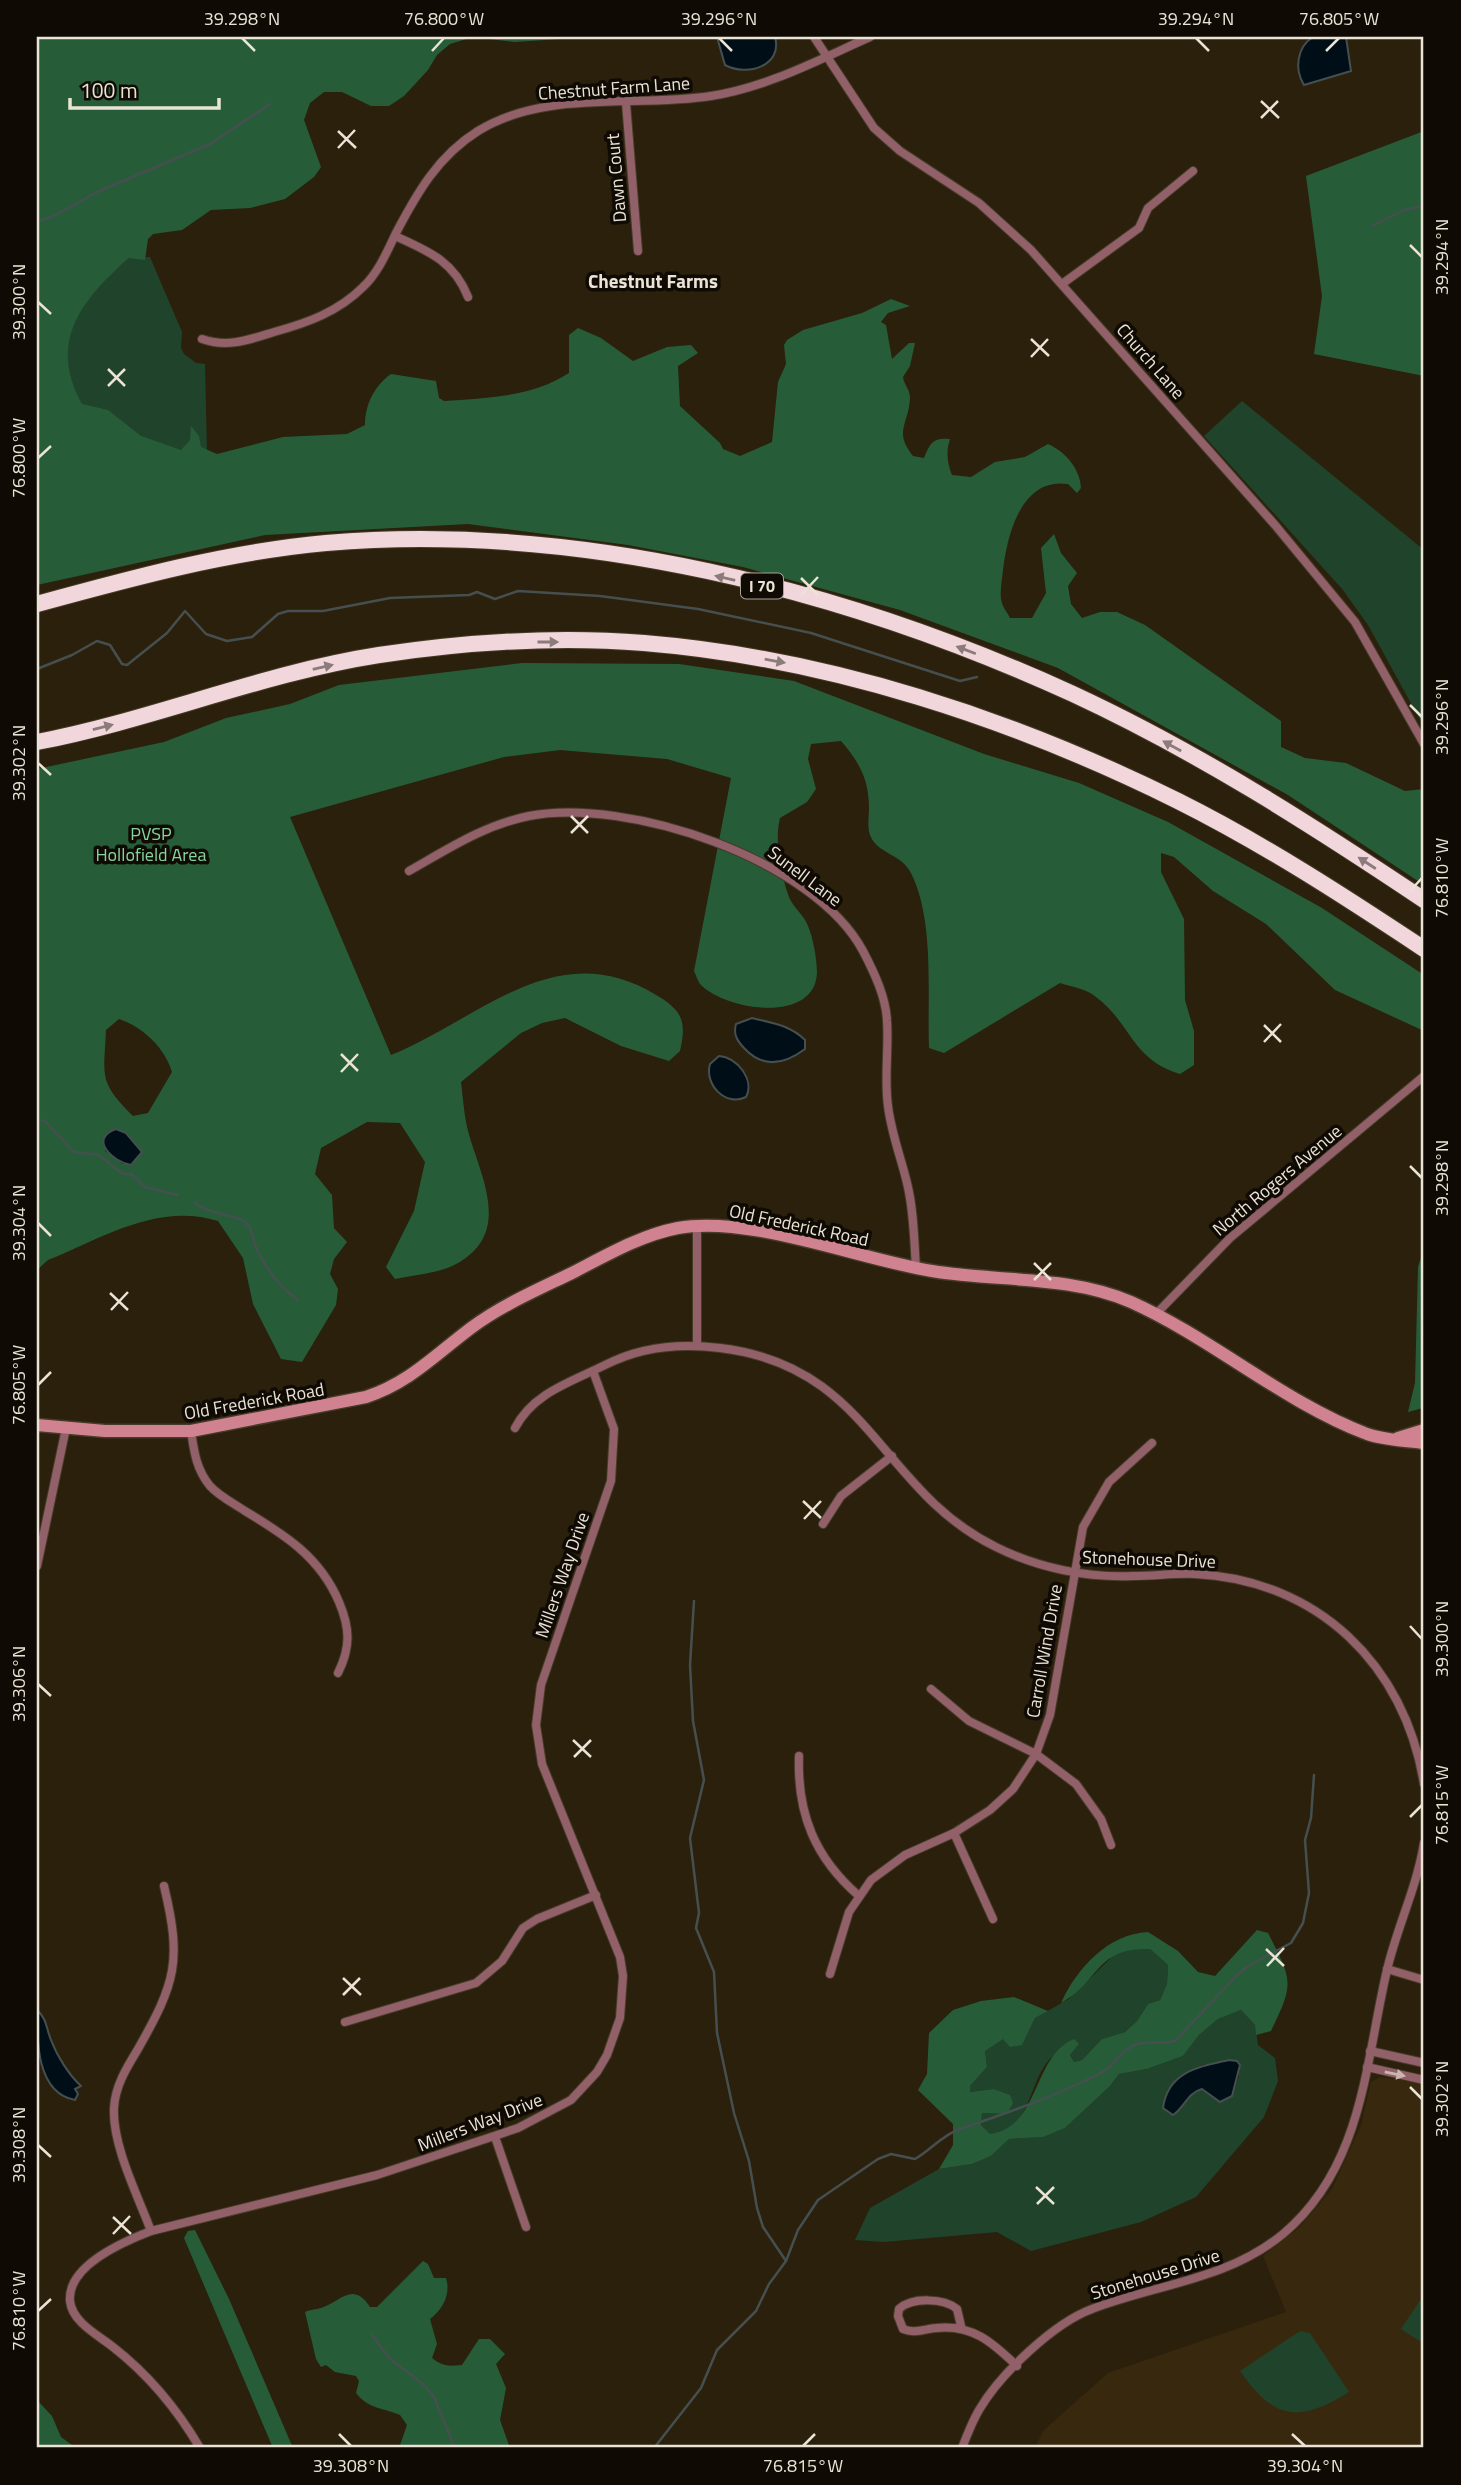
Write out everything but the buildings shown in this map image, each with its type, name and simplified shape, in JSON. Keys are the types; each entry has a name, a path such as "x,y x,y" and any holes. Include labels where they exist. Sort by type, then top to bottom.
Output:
{"highway":[{"name":"I 70","path":"37,604 235,554 381,540 528,544 670,565 805,596 874,618 1004,665 1074,695 1249,789 1424,900"},
{"path":"37,741 100,728 301,672 380,655 525,642 642,643 706,650 782,662 847,678 1046,742 1179,802 1245,837 1424,949"}],"street":[{"name":"Church Lane","path":"814,37 860,109 888,142 979,203 1009,229 1062,284 1343,604 1424,744"},
{"name":"Chestnut Farm Lane","path":"202,340 216,344 238,343 324,315 363,287 429,176 477,131 499,120 544,107 626,103 736,92 763,84 870,37"},
{"name":"Dawn Court","path":"626,103 638,251"},
{"path":"1062,284 1139,228 1148,208 1193,171"},
{"path":"395,236 444,260 462,281 468,297"},
{"name":"Sunell Lane","path":"409,871 464,838 493,827 526,817 558,812 592,813 646,822 726,845 774,869 801,889 846,928 862,949 882,995 887,1020 888,1109 912,1210 916,1268"},
{"name":"North Rogers Avenue","path":"1156,1314 1230,1238 1424,1076"},
{"path":"697,1226 697,1345"},
{"name":"Old Frederick Road","path":"37,1425 151,1433 191,1431 340,1404 387,1391 417,1373 469,1330 515,1301 631,1244 660,1233 697,1226 749,1230 916,1268 1084,1287 1128,1301 1156,1314 1331,1417 1369,1434 1424,1443"},
{"name":"Stonehouse Drive","path":"515,1428 530,1404 593,1371 638,1353 697,1345 760,1355 801,1372 848,1405 929,1499 963,1528 1012,1555 1074,1572 1108,1576 1194,1574 1223,1577 1270,1588 1314,1609 1349,1636 1366,1654 1397,1698 1417,1744 1424,1784"},
{"name":"Millers Way Drive","path":"200,2448 182,2417 148,2378 77,2317 70,2302 72,2290 80,2276 99,2256 118,2244 151,2231 377,2175 495,2137 535,2121 571,2100 597,2072 615,2038 620,2018 623,1976 613,1936 542,1764 536,1725 541,1685 606,1499 614,1463 615,1444 610,1412 593,1371"},
{"path":"37,1566 66,1428"},
{"path":"1395,1439 1424,1430"},
{"path":"191,1431 199,1470 212,1488 296,1543 325,1575 341,1608 349,1643 348,1653 338,1673"},
{"name":"Carroll Wind Drive","path":"830,1975 842,1928 871,1880 893,1863 954,1833 1003,1799 1036,1754 1050,1715 1083,1527 1099,1495 1152,1443"},
{"path":"823,1524 841,1496 891,1456"},
{"path":"931,1689 968,1721 1036,1754 1076,1784 1101,1819 1111,1845"},
{"path":"799,1756 799,1796 810,1833 831,1869 859,1896"},
{"path":"954,1833 993,1919"},
{"name":"Stonehouse Drive","path":"962,2448 979,2409 1017,2366 1076,2316 1113,2302 1214,2274 1248,2258 1283,2234 1312,2204 1338,2166 1355,2124 1387,1969 1424,1843"},
{"path":"151,2231 118,2141 113,2109 123,2074 165,2001 170,1983 176,1946 164,1886"},
{"path":"345,2022 476,1983 496,1968 523,1928 537,1919 596,1895"},
{"path":"1387,1969 1424,1980"},
{"path":"1370,2051 1424,2063"},
{"path":"1367,2067 1424,2080"},
{"path":"495,2137 526,2227"},
{"path":"961,2326 957,2309 945,2301 909,2303 899,2309 900,2323 910,2332 961,2326 985,2338 1017,2366"}],"shaded area":[{"path":"717,37 775,37 776,47 768,62 743,70 725,65"},
{"path":"1313,37 1346,37 1351,71 1304,85 1298,65 1300,52"},
{"path":"752,1018 793,1031 805,1040 805,1049 782,1061 760,1060 745,1049 736,1037 736,1024"},
{"path":"719,1056 732,1060 743,1070 748,1084 746,1097 731,1099 713,1086 710,1064"},
{"path":"116,1129 126,1133 142,1152 131,1165 117,1160 106,1150 104,1138"},
{"path":"37,2010 45,2020 60,2059 81,2086 75,2089 78,2094 75,2100 62,2095 46,2076 37,2035"},
{"path":"1229,2060 1237,2061 1240,2065 1232,2096 1220,2102 1202,2089 1193,2094 1173,2115 1163,2108 1171,2086 1178,2078 1196,2069"},
{"path":"1380,2077 1424,2083 1424,2448 1035,2448 1043,2431 1108,2373 1286,2312 1263,2256 1300,2227 1332,2189 1361,2125 1371,2082"}],"green space":[{"path":"37,37 119,267 129,258 150,257 182,332 181,348 184,354 196,363 205,364 207,453 37,518"},
{"path":"37,37 473,37 450,44 437,55 428,70 404,96 389,106 371,106 342,92 324,92 310,103 304,120 321,167 314,177 285,199 250,208 211,210 182,230 153,234 148,239 145,260 129,258 97,289 75,323 69,341 68,361 72,382 82,404 108,410 141,436 181,450 190,440 191,426 199,436 201,447 217,454 283,437 347,434 365,425 372,396 391,374 436,381 439,398 444,401 509,395 540,387 569,373 569,335 578,328 601,338 633,361 667,347 691,345 698,353 678,366 680,406 720,443 723,449 740,456 772,442 778,382 786,364 784,345 787,340 803,330 862,313 891,299 910,306 888,313 881,322 886,325 892,359 909,343 915,343 910,366 903,377 910,398 903,434 913,456 924,458 933,442 950,439 948,457 952,475 971,477 995,462 1025,457 1048,444 1066,456 1078,474 1081,488 1077,493 1068,484 1052,484 1028,499 1019,512 1008,541 1001,587 1003,607 1010,618 1032,618 1046,593 1041,548 1054,534 1061,553 1077,573 1068,586 1071,604 1082,618 1100,612 1117,612 1145,625 1281,721 1281,747 1305,758 1346,763 1405,791 1424,789 1424,885 1288,795 1058,668 900,610 743,567 628,545 468,524 265,535 37,585"},
{"path":"473,37 593,37 514,42"},
{"path":"1424,131 1424,376 1314,354 1322,296 1306,176"},
{"path":"1242,401 1424,550 1424,727 1368,625 1343,590 1204,436"},
{"name":"PVSP Hollofield Area","path":"522,663 679,664 794,681 984,754 1079,783 1168,822 1322,908 1424,975 1424,1031 1335,990 1266,924 1213,891 1174,857 1161,853 1161,872 1184,919 1185,1000 1194,1031 1194,1065 1180,1074 1164,1068 1142,1050 1108,1007 1096,997 1084,990 1060,983 944,1053 929,1048 927,935 919,892 907,866 873,841 868,825 869,798 865,780 858,764 841,741 811,744 808,759 816,789 807,802 780,818 778,827 783,879 790,900 810,931 817,972 813,989 802,1000 787,1006 768,1008 730,1001 701,985 694,971 731,778 667,759 560,750 504,757 290,817 391,1055 519,989 552,978 585,974 620,979 656,995 677,1011 683,1032 680,1051 669,1061 621,1046 565,1018 542,1023 521,1033 461,1082 468,1131 485,1184 488,1219 484,1235 475,1250 458,1263 444,1269 395,1279 386,1267 414,1211 425,1162 400,1123 367,1122 321,1148 315,1174 332,1195 334,1228 347,1242 334,1259 330,1274 338,1289 336,1305 302,1362 281,1359 253,1304 243,1258 218,1221 196,1216 152,1219 110,1233 48,1260 37,1270 37,769 164,742 226,718 290,704 339,685","holes":["119,1019 136,1027 152,1040 164,1055 172,1072 148,1113 133,1116 114,1094 106,1078 106,1030","116,1129 126,1133 123,1164 105,1151 108,1132"]},
{"path":"1424,1249 1424,1402 1423,1408 1408,1412 1415,1383 1418,1267"},
{"path":"1257,1930 1268,1933 1282,1961 1288,1981 1284,2002 1271,2031 1256,2035 1255,2025 1241,2010 1218,2019 1199,2035 1183,2056 1147,2069 1119,2074 1110,2086 1065,2128 1043,2137 1009,2139 991,2156 972,2164 939,2169 953,2145 953,2124 918,2090 927,2074 929,2033 953,2010 981,2001 1014,1997 1048,2011 1035,2018 1022,2045 1010,2047 1003,2039 985,2051 987,2067 970,2086 970,2092 993,2089 1010,2095 1013,2103 1007,2114 982,2113 981,2125 990,2134 1006,2129 1018,2119 1050,2060 1060,2048 1074,2039 1079,2044 1070,2055 1074,2062 1082,2060 1102,2039 1125,2032 1137,2021 1148,2004 1160,2000 1167,1984 1168,1965 1150,1949 1132,1950 1108,1960 1074,1995 1061,2003 1076,1977 1107,1946 1133,1934 1148,1932 1178,1951 1198,1972 1215,1976"},
{"path":"1150,1949 1168,1965 1167,1984 1160,2000 1148,2004 1137,2021 1125,2032 1102,2039 1082,2060 1074,2062 1070,2055 1079,2044 1049,2060 1022,2115 1004,2131 990,2135 981,2125 982,2113 1007,2114 993,2089 970,2092 970,2086 987,2067 985,2051 1003,2038 1022,2044 1035,2018 1069,1999 1118,1951"},
{"path":"1241,2010 1255,2025 1258,2045 1275,2058 1278,2081 1264,2117 1196,2197 1141,2222 1031,2251 997,2232 884,2242 855,2240 870,2208 939,2169 972,2164 991,2156 1009,2139 1042,2137 1065,2128 1110,2086 1119,2074 1147,2069 1183,2056 1199,2035 1218,2019","holes":["1229,2060 1239,2076 1232,2096 1220,2102 1202,2089 1188,2097 1178,2112 1202,2065"]},
{"path":"195,2230 229,2299 293,2448 273,2448 184,2238 188,2231"},
{"path":"423,2261 428,2264 434,2278 446,2278 447,2284 445,2301 430,2319 437,2344 432,2358 446,2365 462,2365 479,2339 490,2339 505,2354 496,2364 506,2388 500,2420 510,2448 399,2448 407,2425 400,2415 376,2407 361,2398 356,2393 359,2381 356,2376 335,2372 326,2365 321,2367 316,2359 305,2312 352,2294 364,2299 370,2307 377,2307"},
{"path":"1424,2297 1424,2344 1401,2329"},
{"path":"1300,2331 1310,2333 1349,2392 1316,2409 1288,2412 1264,2399 1240,2371"},
{"path":"37,2400 52,2416 61,2437 76,2448 37,2448"}],"waterway":[{"path":"37,221 52,217 97,192 210,144 270,104"},
{"path":"1372,226 1404,210 1424,206"},
{"path":"37,669 72,655 97,641 110,645 122,664 127,665 167,633 185,611 206,634 227,641 252,637 278,614 288,611 323,611 390,598 469,595 477,592 495,599 518,591 600,596 698,609 811,633 960,681 977,677"},
{"path":"37,1120 45,1121 74,1152 99,1155 123,1174 131,1174 145,1187 178,1195"},
{"path":"194,1202 208,1210 237,1218 248,1225 265,1265 280,1284 298,1300"},
{"path":"694,1601 690,1665 693,1721 704,1780 690,1838 699,1913 696,1928 714,1972 717,2033 734,2113 749,2161 757,2208 763,2227 786,2261"},
{"path":"654,2448 701,2388 717,2350 756,2311 769,2284 786,2261 798,2230 818,2200 878,2159 891,2154 915,2159 954,2132 1013,2111 1099,2074 1131,2046 1175,2041 1236,1976 1248,1966 1291,1943 1303,1923 1309,1893 1305,1840 1311,1818 1314,1775"},
{"path":"372,2335 389,2358 423,2384 434,2397 455,2448"}],"district":[{"name":"Chestnut Farms","path":"653,280"}]}
